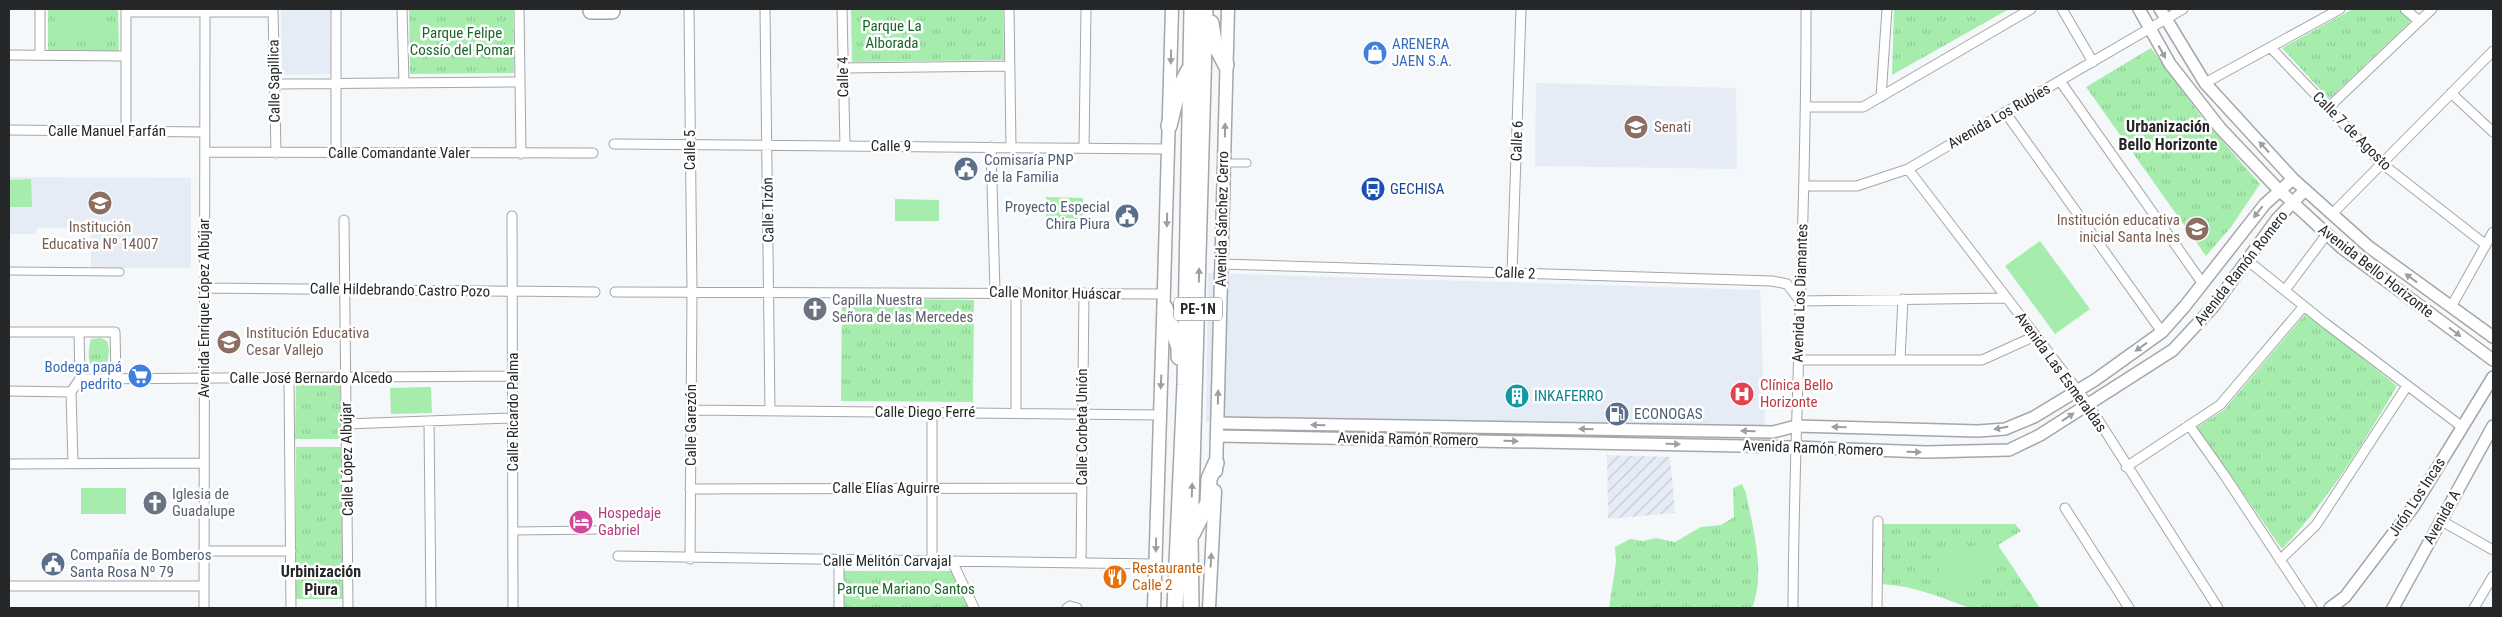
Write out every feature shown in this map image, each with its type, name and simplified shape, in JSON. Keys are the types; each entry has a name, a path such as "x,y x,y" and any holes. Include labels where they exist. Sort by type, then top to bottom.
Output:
{"main road":[{"path":"1154,608 1159,415 1165,301 1172,9"},
{"name":"PE-1N","path":"1175,608 1185,385 1192,9"},
{"name":"Avenida Sánchez Cerro","path":"1190,608 1190,537 1205,9"},
{"path":"1210,9 1212,35 1226,65"},
{"name":"Avenida Sánchez Cerro","path":"1209,608 1216,463 1228,9"},
{"path":"591,11 612,11"},
{"path":"1169,126 1178,93 1191,67"},
{"path":"1165,301 1179,347 1180,373 1185,385"},
{"path":"1190,537 1208,503 1209,479 1216,463"}],"street":[{"path":"40,9 40,55"},
{"path":"336,9 336,153"},
{"path":"402,9 404,83"},
{"path":"519,9 521,154"},
{"name":"Calle 5","path":"689,9 692,292"},
{"name":"Calle Tizón","path":"765,9 770,411"},
{"name":"Calle 4","path":"842,9 845,146"},
{"path":"1009,9 1011,147"},
{"path":"1084,148 1086,9"},
{"name":"Calle 6","path":"1512,273 1521,9"},
{"name":"Avenida Los Diamantes","path":"1793,608 1795,447 1807,107 1806,9"},
{"path":"1881,97 1887,9"},
{"path":"1807,107 1863,107 2031,9"},
{"path":"2062,9 2093,62"},
{"name":"Avenida Bello Horizonte","path":"2139,9 2170,64 2214,121 2280,191 2342,248 2493,360"},
{"name":"Avenida Los Rubíes","path":"1804,186 1857,186 1908,169 2149,28 2163,14 2183,9"},
{"path":"2205,83 2340,9"},
{"path":"2405,9 2419,21"},
{"path":"2328,108 2432,9"},
{"path":"126,131 126,11 273,11"},
{"name":"Avenida Enrique López Albújar","path":"204,608 205,11"},
{"name":"Calle Sapillica","path":"273,11 276,153"},
{"name":"Avenida Bello Horizonte","path":"2163,14 2205,83 2293,179 2369,247 2493,337"},
{"name":"Calle 7 de Agosto","path":"2271,48 2380,162 2486,246"},
{"path":"2332,214 2380,162 2493,51"},
{"path":"9,55 125,56"},
{"path":"843,68 1010,66"},
{"path":"2060,81 2203,284"},
{"path":"274,84 520,82"},
{"path":"2451,93 2493,132"},
{"path":"2005,112 2162,332"},
{"name":"Calle Manuel Farfán","path":"9,130 205,132"},
{"name":"Calle 9","path":"614,144 1168,148"},
{"path":"991,147 995,292"},
{"name":"Calle Comandante Valer","path":"205,152 593,153"},
{"path":"1224,163 1247,163"},
{"name":"Avenida Las Esmeraldas","path":"1908,169 2088,404 2126,467 2218,608"},
{"name":"Avenida Ramón Romero","path":"1217,429 1606,429 1773,432 1796,426 1978,431 2005,429 2034,417 2095,380 2162,332 2203,284 2265,204 2293,179"},
{"name":"Avenida Ramón Romero","path":"1217,429 1926,452 2009,450 2040,435 2173,350 2213,307 2247,260 2293,202 2305,190"},
{"name":"Calle Ricardo Palma","path":"512,216 513,608"},
{"name":"Calle López Albújar","path":"344,220 348,608"},
{"path":"2451,307 2493,232"},
{"path":"2285,290 2327,234"},
{"path":"2247,260 2461,426"},
{"name":"Calle 2","path":"1221,264 1772,281 1787,284 1800,301"},
{"path":"9,271 120,272"},
{"name":"Calle Hildebrando Castro Pozo","path":"204,288 595,292"},
{"name":"Calle Monitor Huáscar","path":"616,292 1084,293 1165,301"},
{"name":"Calle Garezón","path":"690,559 692,292"},
{"path":"1016,292 1016,412"},
{"name":"Calle Corbeta Unión","path":"1081,561 1084,293"},
{"path":"1800,301 2006,298"},
{"path":"1900,359 1903,299"},
{"path":"2126,467 2220,405 2304,306"},
{"path":"9,332 116,332 116,379"},
{"path":"73,463 71,392 80,380 79,332"},
{"path":"1798,360 1982,360 2035,336"},
{"name":"Calle José Bernardo Alcedo","path":"80,380 513,376"},
{"name":"Jirón Los Incas","path":"2330,608 2345,597 2414,506 2461,426 2493,377"},
{"path":"289,378 291,608"},
{"path":"2280,560 2316,525 2407,386"},
{"path":"9,391 71,392"},
{"name":"Calle Diego Ferré","path":"691,410 1159,415"},
{"path":"932,412 932,561"},
{"path":"346,424 513,418"},
{"path":"429,421 431,608"},
{"path":"2189,425 2312,608"},
{"name":"Avenida A","path":"2393,608 2493,426"},
{"path":"1606,429 1606,443"},
{"path":"1630,430 1630,443"},
{"path":"9,464 204,463"},
{"name":"Calle Elías Aguirre","path":"690,488 1082,488"},
{"path":"2064,508 2129,608"},
{"path":"2440,520 2493,550"},
{"path":"1877,608 1878,521"},
{"path":"513,531 600,530"},
{"path":"204,551 291,551"},
{"name":"Calle Melitón Carvajal","path":"618,556 690,559 1081,561 1155,564"},
{"path":"839,560 839,608"},
{"path":"952,561 974,608"},
{"path":"2474,608 2493,576"},
{"path":"9,586 204,586"},
{"path":"1067,608 1077,608"}],"shaded area":[{"path":"281,9 330,9 331,74 282,75"},
{"name":"Senati","path":"1536,83 1736,88 1737,169 1535,166"},
{"name":"Institución Educativa Nº 14007","path":"9,177 191,178 191,268 91,268 91,228 37,228 36,234 9,234"},
{"path":"1208,273 1760,290 1765,425 1206,422"},
{"path":"1607,455 1670,457 1675,513 1608,519"}],"green space":[{"path":"48,9 118,9 119,54 48,54"},
{"name":"Parque Felipe Cossío del Pomar","path":"409,9 513,9 514,73 410,74"},
{"name":"Parque La Alborada","path":"851,9 1003,9 1004,60 852,62"},
{"path":"1894,9 2009,9 1892,75"},
{"path":"2353,9 2398,9 2411,21 2329,99 2282,48"},
{"path":"55,14 102,14 102,42 55,41"},
{"path":"2151,48 2203,119 2260,184 2231,227 2206,256 2086,87"},
{"path":"31,179 32,207 9,207 9,180"},
{"path":"1046,197 1083,198 1083,219 1046,218"},
{"path":"895,199 939,200 939,221 895,221"},
{"path":"2040,241 2090,309 2055,334 2005,266"},
{"path":"842,298 974,300 973,402 841,401"},
{"path":"2306,313 2397,386 2330,491 2282,549 2197,427 2224,410"},
{"path":"101,338 107,341 109,350 107,369 100,370 92,367 89,351 91,339"},
{"path":"296,381 340,382 341,439 295,439"},
{"path":"431,387 432,413 391,414 390,388"},
{"path":"296,447 344,447 345,599 296,599"},
{"path":"1742,484 1746,493 1757,551 1758,580 1752,608 1609,608 1616,562 1615,547 1630,539 1643,541 1656,538 1675,542 1701,527 1721,525 1734,517 1733,488"},
{"path":"81,488 126,488 126,514 81,514"},
{"path":"1882,524 2015,524 2021,531 1998,545 2040,608 1976,609 1916,590 1882,584"},
{"path":"1987,541 1998,573 1946,590 1936,558"},
{"name":"Parque Mariano Santos","path":"842,571 951,571 969,608 842,608"}],"place":[{"name":"ARENERA JAEN S.A.","path":"1375,53"},
{"name":"Senati","path":"1636,127"},
{"name":"Comisaría PNP de la Familia","path":"966,169"},
{"name":"GECHISA","path":"1373,189"},
{"name":"Institución Educativa Nº 14007","path":"100,203"},
{"name":"Proyecto Especial Chira Piura","path":"1127,216"},
{"name":"Institución educativa inicial Santa Ines","path":"2197,229"},
{"name":"Capilla Nuestra Señora de las Mercedes","path":"815,309"},
{"name":"Institución Educativa Cesar Vallejo","path":"229,342"},
{"name":"Bodega papá pedrito","path":"140,376"},
{"name":"Clínica Bello Horizonte","path":"1742,394"},
{"name":"INKAFERRO","path":"1517,396"},
{"name":"ECONOGAS","path":"1617,414"},
{"name":"Iglesia de Guadalupe","path":"155,503"},
{"name":"Hospedaje Gabriel","path":"581,522"},
{"name":"Compañía de Bomberos Santa Rosa Nº 79","path":"53,564"},
{"name":"Restaurante Calle 2","path":"1115,577"}],"district":[{"name":"Urbanización Bello Horizonte","path":"2168,135"},
{"name":"Urbinización Piura","path":"321,580"}]}
